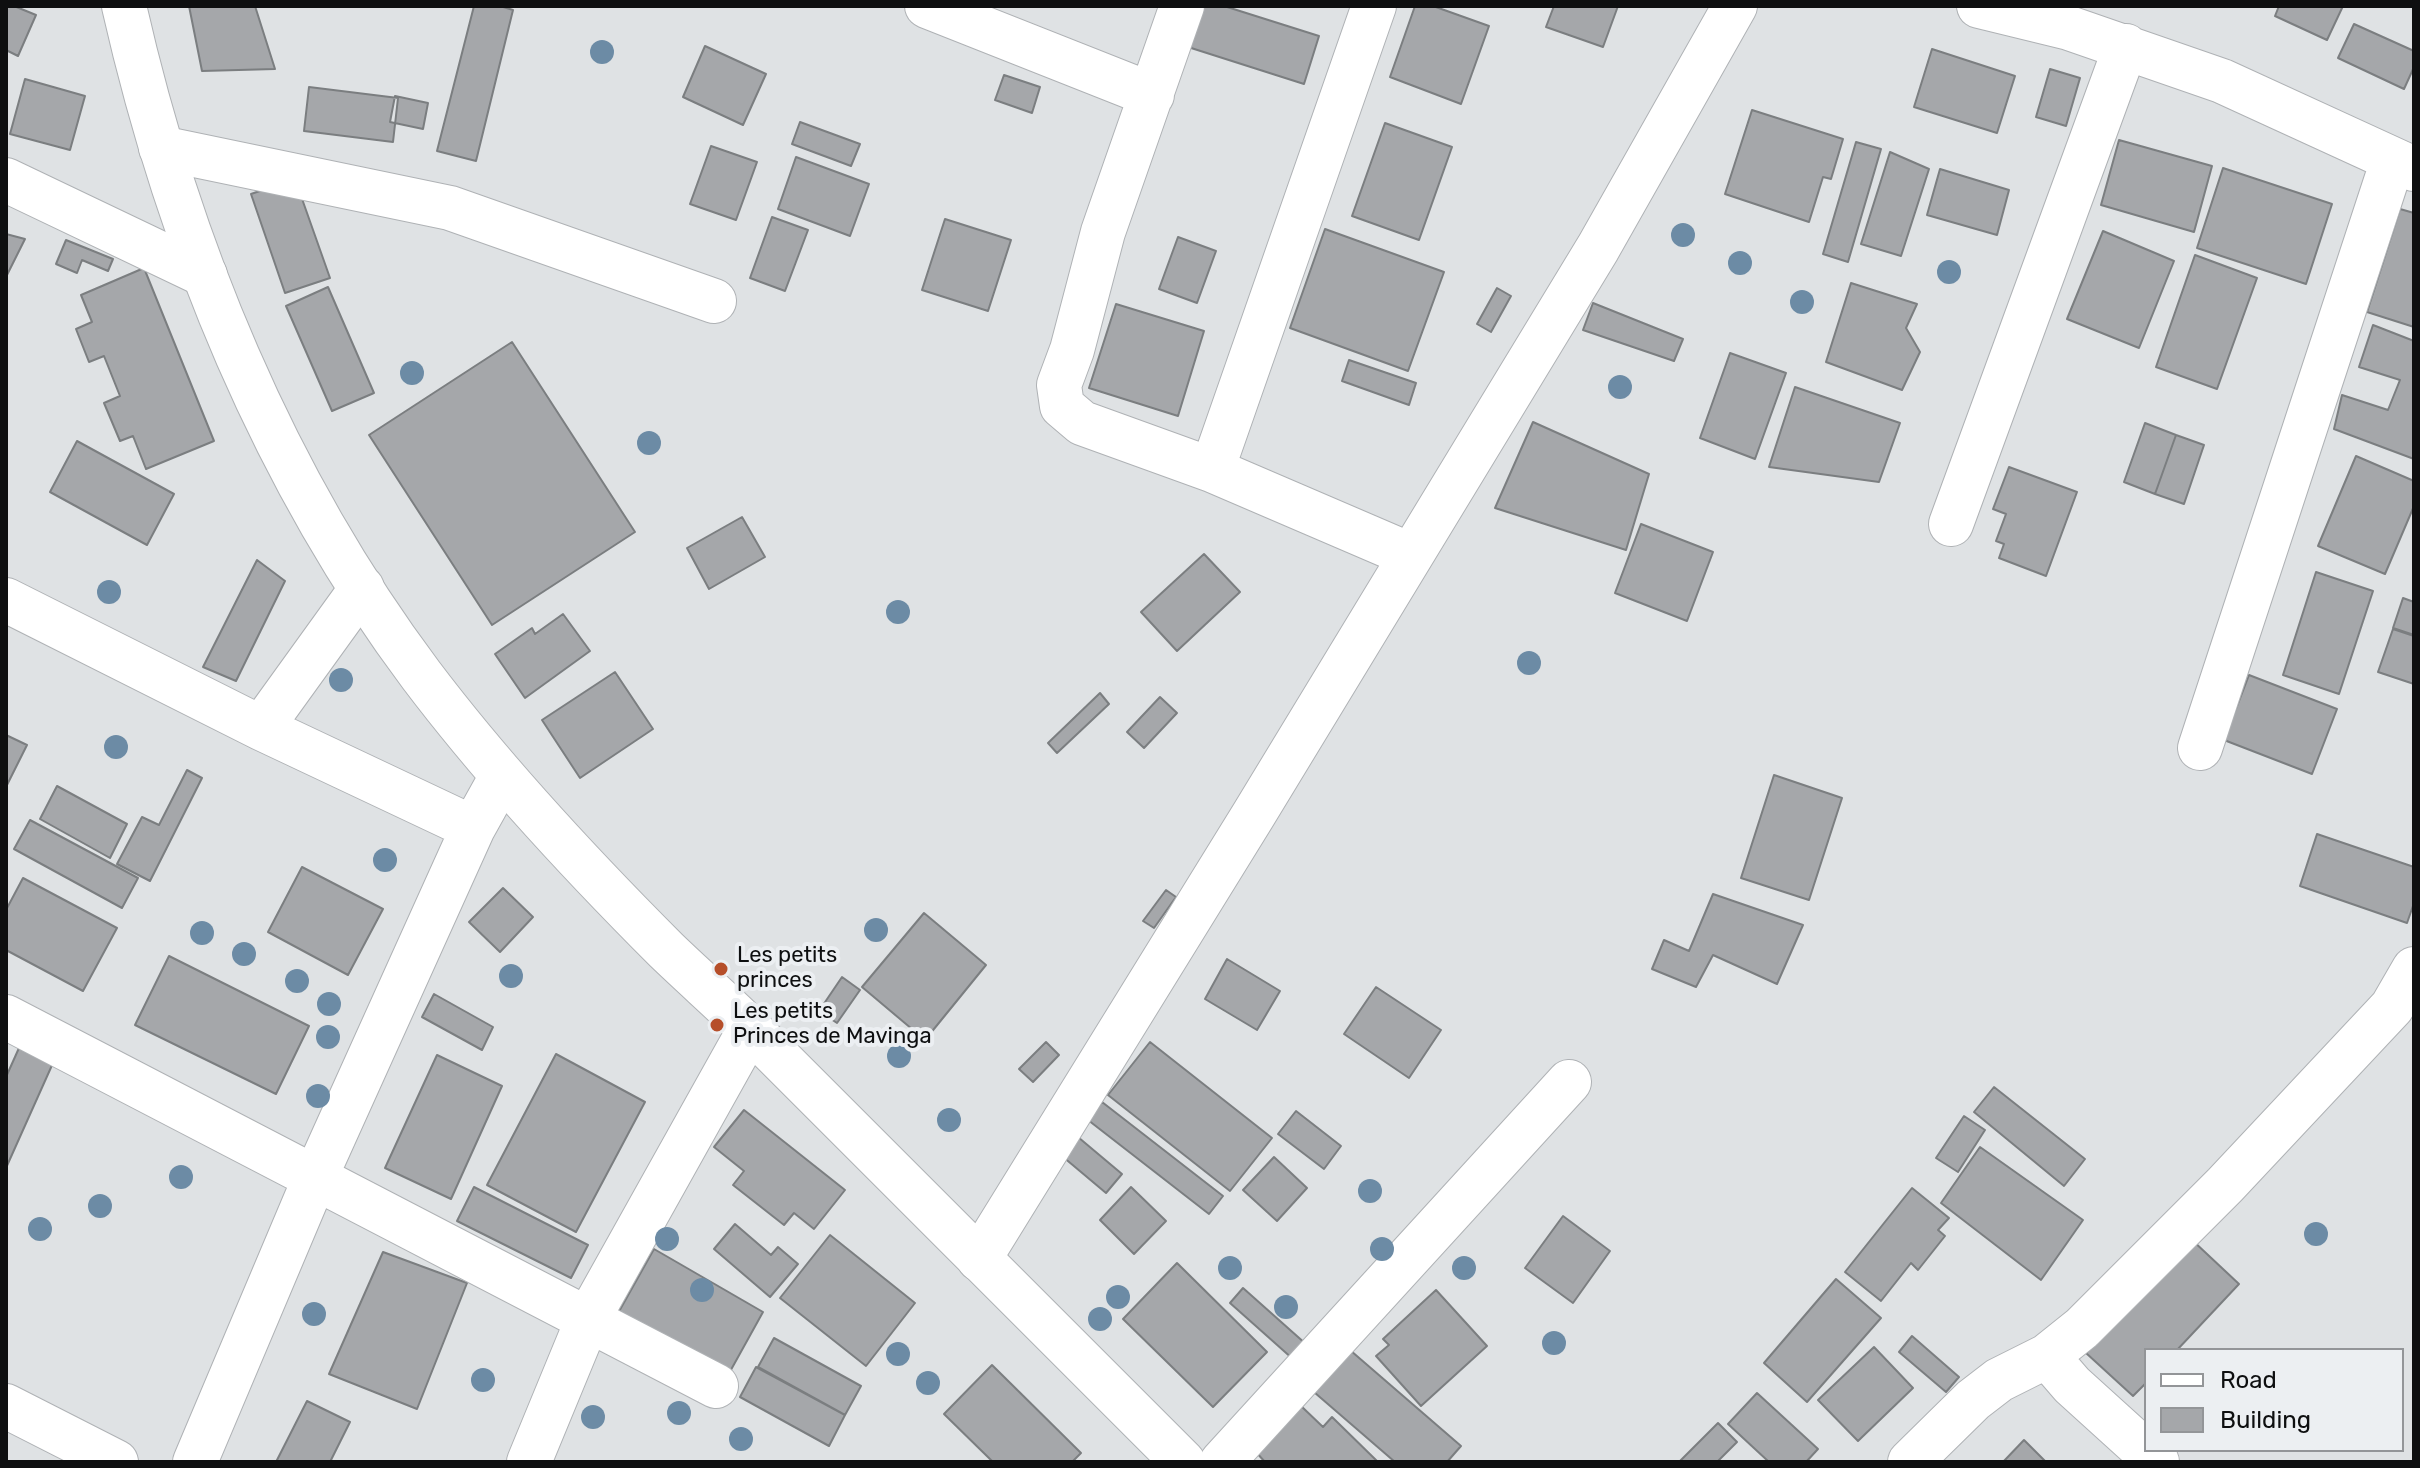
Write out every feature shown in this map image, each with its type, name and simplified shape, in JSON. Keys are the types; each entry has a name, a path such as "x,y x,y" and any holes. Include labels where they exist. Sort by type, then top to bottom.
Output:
{"main road":[{"path":"124,6 161,148 182,214 249,384 302,488 362,588 420,673 548,828 1183,1462"},
{"path":"927,6 1152,95"},
{"path":"1182,6 1103,232 1072,350 1059,385 1062,406 1082,423 1212,470 1410,555"},
{"path":"1212,470 1374,6"},
{"path":"979,1259 1246,828 1598,248 1735,6"},
{"path":"1979,6 2075,17 2126,46 2222,81 2404,164 2200,748"},
{"path":"1951,524 2126,46"},
{"path":"161,148 450,208 714,301"},
{"path":"6,180 205,275"},
{"path":"261,728 362,588"},
{"path":"6,600 261,728 473,828"},
{"path":"195,1462 315,1178 473,828 502,776"},
{"path":"1910,1462 1973,1400 1999,1380 2047,1356 2082,1328 2225,1185 2392,1007 2414,969"},
{"path":"6,1017 716,1386"},
{"path":"529,1462 588,1319 750,1029"},
{"path":"1222,1462 1569,1082"},
{"path":"2047,1356 2072,1385 2144,1450"},
{"path":"6,1406 116,1462"}],"building":[{"path":"6,6 36,15 18,56 6,50"},
{"path":"189,6 255,6 275,69 202,71"},
{"path":"474,6 500,6 513,10 476,161 437,151"},
{"path":"1200,6 1224,6 1319,36 1304,84 1188,47"},
{"path":"1415,6 1433,6 1489,26 1461,104 1390,77"},
{"path":"1554,6 1618,6 1603,47 1546,27"},
{"path":"2279,6 2343,6 2327,40 2275,16"},
{"path":"2354,24 2414,51 2414,67 2404,89 2338,58"},
{"path":"705,46 766,74 743,125 683,97"},
{"path":"1932,49 2015,76 1997,133 1914,107"},
{"path":"2050,69 2080,78 2066,126 2036,117"},
{"path":"1004,75 1040,87 1032,113 995,100"},
{"path":"25,79 85,96 70,150 10,134"},
{"path":"309,87 398,98 393,142 304,131"},
{"path":"395,96 428,103 423,129 390,122"},
{"path":"1752,110 1843,139 1831,179 1823,177 1809,222 1725,194"},
{"path":"800,122 860,144 851,166 792,144"},
{"path":"1385,123 1452,147 1419,240 1352,216"},
{"path":"2119,140 2212,166 2194,232 2101,205"},
{"path":"1856,142 1881,149 1848,262 1823,254"},
{"path":"711,146 757,162 736,220 690,204"},
{"path":"1890,152 1929,169 1901,256 1861,244"},
{"path":"796,157 869,184 850,236 778,209"},
{"path":"2223,168 2332,204 2306,284 2197,248"},
{"path":"1940,169 2009,190 1997,235 1927,215"},
{"path":"295,179 330,278 285,293 251,194"},
{"path":"2400,209 2414,213 2414,327 2367,312"},
{"path":"772,217 808,230 785,291 750,278"},
{"path":"945,219 1011,240 988,311 922,290"},
{"path":"1325,229 1444,272 1408,371 1290,328"},
{"path":"2103,231 2174,261 2139,348 2067,319"},
{"path":"6,234 25,239 6,277"},
{"path":"1178,237 1216,251 1197,303 1159,289"},
{"path":"66,240 113,259 108,271 82,260 77,273 56,264"},
{"path":"2195,255 2257,278 2217,389 2156,367"},
{"path":"144,268 214,441 146,469 133,436 120,441 104,403 120,396 104,356 89,362 76,329 92,322 81,295"},
{"path":"1851,283 1917,304 1906,328 1920,352 1902,390 1826,362"},
{"path":"328,287 374,393 332,411 286,306"},
{"path":"1497,288 1511,296 1491,332 1477,324"},
{"path":"1593,303 1683,339 1674,361 1583,330"},
{"path":"1116,304 1204,331 1178,416 1089,388"},
{"path":"2373,325 2414,341 2414,459 2334,429 2342,395 2388,410 2400,380 2359,367"},
{"path":"512,342 635,532 492,625 369,435"},
{"path":"1730,353 1786,373 1755,459 1700,438"},
{"path":"1349,360 1416,383 1409,405 1342,381"},
{"path":"1795,387 1900,423 1879,482 1769,467"},
{"path":"1533,422 1649,474 1626,550 1495,508"},
{"path":"2145,423 2176,435 2155,494 2124,482"},
{"path":"2176,435 2204,445 2184,504 2155,494"},
{"path":"77,441 174,494 147,545 50,492"},
{"path":"2356,456 2414,481 2414,506 2385,574 2318,546"},
{"path":"2009,467 2077,492 2046,576 1999,558 2004,544 1996,541 2006,514 1993,509"},
{"path":"742,517 765,557 709,589 687,548"},
{"path":"1641,524 1713,552 1687,621 1615,593"},
{"path":"1204,554 1240,592 1177,651 1141,612"},
{"path":"257,560 285,581 236,681 203,667"},
{"path":"2316,572 2373,591 2339,694 2283,675"},
{"path":"2403,598 2414,602 2414,635 2393,628"},
{"path":"563,614 590,651 525,698 495,654 532,628 535,634"},
{"path":"2393,629 2414,636 2414,684 2378,672"},
{"path":"615,672 653,729 580,778 542,720"},
{"path":"2249,675 2337,709 2312,774 2224,740"},
{"path":"1100,693 1109,704 1057,753 1048,743"},
{"path":"1160,697 1177,713 1144,748 1127,732"},
{"path":"6,735 27,745 6,787"},
{"path":"187,770 202,778 150,881 117,864 142,817 159,825"},
{"path":"1774,775 1842,798 1809,900 1741,878"},
{"path":"57,786 127,824 110,858 40,819"},
{"path":"30,820 138,878 122,908 14,849"},
{"path":"2317,834 2414,867 2414,903 2407,923 2300,886"},
{"path":"302,867 383,909 348,975 268,932"},
{"path":"23,878 117,928 83,991 6,950 6,910"},
{"path":"503,888 533,917 500,952 469,922"},
{"path":"1166,890 1176,897 1154,928 1143,921"},
{"path":"1713,894 1803,925 1777,984 1713,955 1696,987 1652,969 1664,940 1689,951"},
{"path":"924,913 986,965 925,1040 862,987"},
{"path":"169,956 309,1026 276,1094 135,1025"},
{"path":"1227,959 1280,991 1257,1030 1205,999"},
{"path":"842,977 860,990 837,1023 819,1011"},
{"path":"1376,987 1441,1030 1409,1078 1344,1034"},
{"path":"434,994 493,1027 482,1050 422,1017"},
{"path":"1046,1042 1059,1055 1033,1082 1019,1069"},
{"path":"1150,1042 1272,1138 1230,1191 1108,1095"},
{"path":"19,1048 53,1063 6,1168 6,1077"},
{"path":"556,1054 645,1102 576,1232 487,1185"},
{"path":"437,1055 502,1086 451,1199 385,1168"},
{"path":"1994,1087 2085,1159 2064,1186 1974,1112"},
{"path":"1102,1102 1223,1196 1209,1214 1088,1120"},
{"path":"744,1110 845,1190 814,1229 794,1213 784,1225 733,1185 744,1171 714,1147"},
{"path":"1296,1111 1341,1146 1324,1169 1278,1134"},
{"path":"1964,1116 1985,1130 1958,1172 1936,1158"},
{"path":"1072,1132 1122,1174 1106,1193 1056,1151"},
{"path":"1980,1147 2083,1220 2041,1280 1941,1203"},
{"path":"1274,1157 1307,1188 1277,1221 1243,1190"},
{"path":"474,1187 588,1245 571,1278 457,1221"},
{"path":"1131,1187 1166,1221 1134,1254 1100,1220"},
{"path":"1912,1188 1949,1218 1938,1230 1945,1236 1918,1270 1911,1263 1881,1301 1845,1272"},
{"path":"1563,1216 1610,1251 1573,1303 1525,1268"},
{"path":"735,1224 771,1255 778,1247 798,1264 770,1297 714,1249"},
{"path":"830,1235 915,1303 866,1366 780,1298"},
{"path":"2191,1239 2239,1284 2179,1348 2144,1348 2144,1385 2133,1396 2086,1353"},
{"path":"654,1249 763,1312 727,1377 617,1315"},
{"path":"383,1252 467,1283 417,1409 329,1374"},
{"path":"1177,1263 1267,1352 1213,1407 1123,1319"},
{"path":"1836,1279 1881,1318 1807,1402 1764,1363"},
{"path":"1243,1288 1316,1353 1303,1368 1230,1303"},
{"path":"1436,1290 1487,1346 1421,1406 1376,1356 1389,1345 1383,1339"},
{"path":"1912,1336 1959,1377 1946,1392 1899,1352"},
{"path":"774,1338 861,1386 845,1415 758,1367"},
{"path":"1343,1344 1461,1446 1447,1462 1395,1462 1307,1386"},
{"path":"1874,1347 1913,1388 1858,1441 1818,1400"},
{"path":"992,1365 1081,1453 1072,1462 993,1462 944,1414"},
{"path":"756,1367 845,1415 829,1446 740,1397"},
{"path":"1757,1393 1818,1449 1806,1462 1769,1462 1728,1424"},
{"path":"307,1401 350,1422 330,1462 276,1462"},
{"path":"1300,1405 1323,1427 1332,1417 1378,1462 1265,1462 1255,1451"},
{"path":"1718,1423 1737,1442 1717,1462 1679,1462"},
{"path":"2024,1440 2046,1462 2003,1462"}],"place":[{"name":"Les petits princes","path":"721,969"},
{"name":"Les petits Princes de Mavinga","path":"717,1025"}]}
